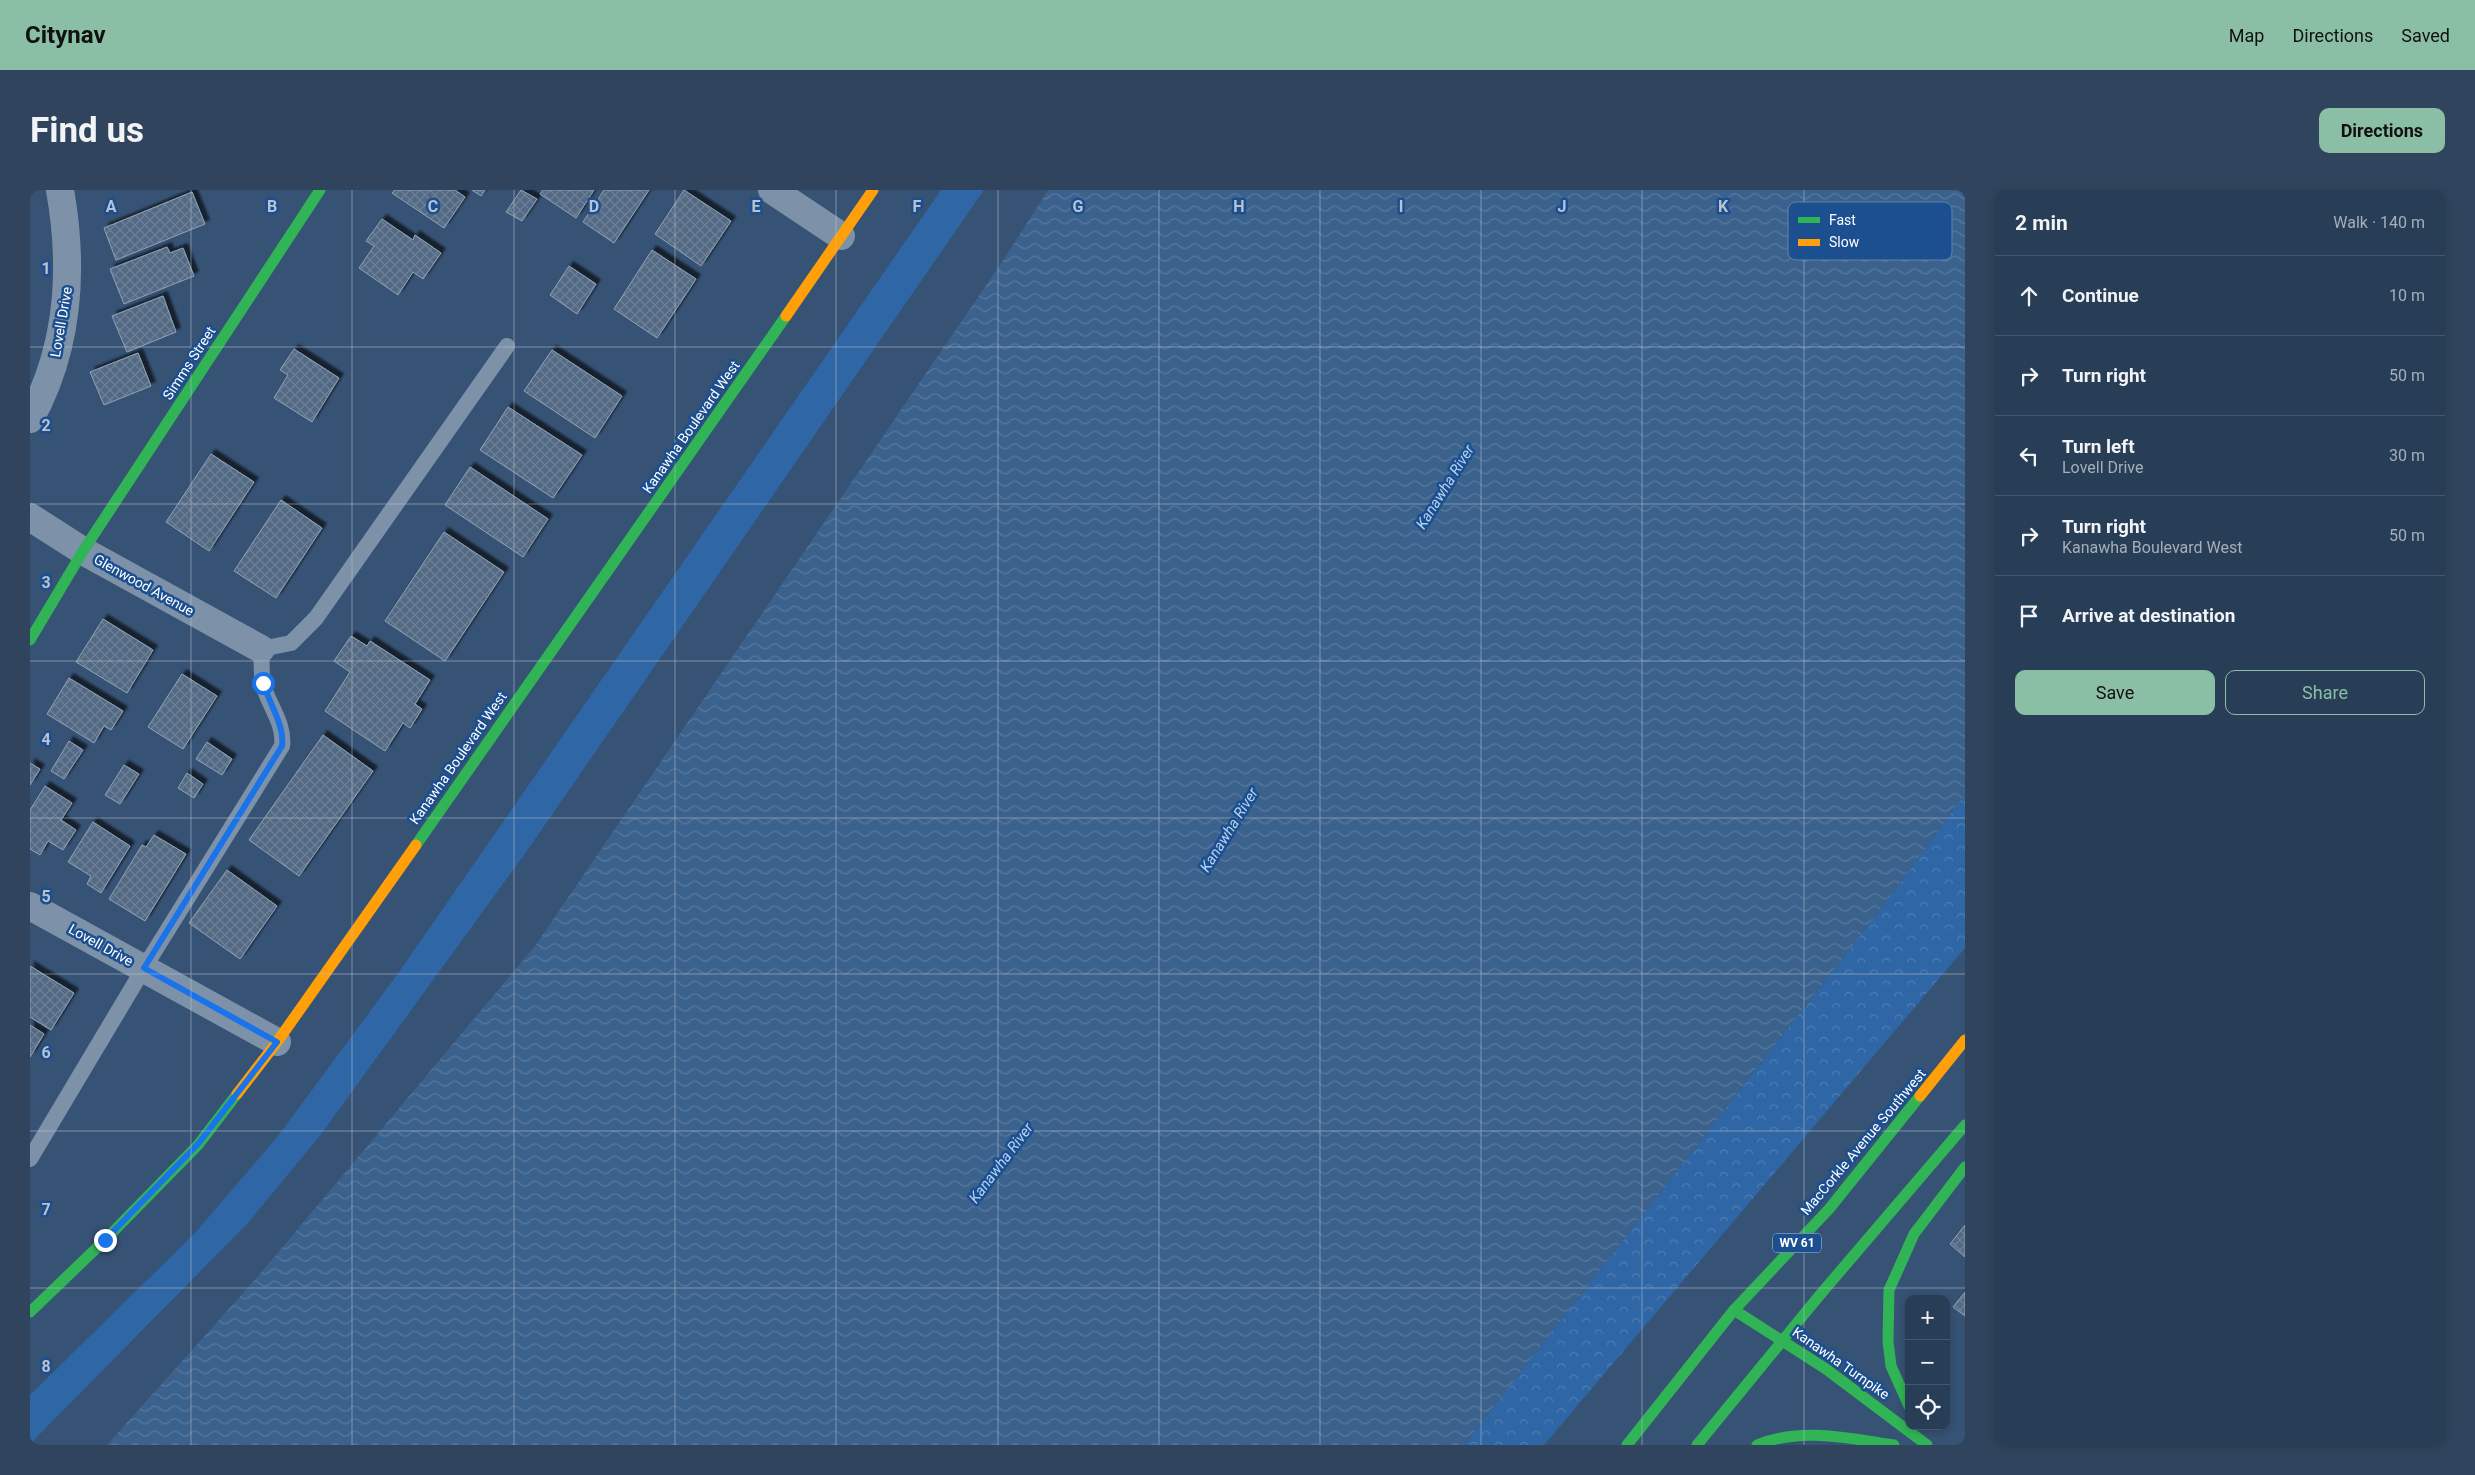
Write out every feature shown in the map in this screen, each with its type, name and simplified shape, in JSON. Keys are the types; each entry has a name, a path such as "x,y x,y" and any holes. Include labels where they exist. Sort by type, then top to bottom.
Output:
{"main road":[{"name":"Simms Street","path":"84,551 320,190"},
{"name":"Kanawha Boulevard West","path":"30,1312 105,1240 198,1144 277,1042 618,559 873,190"},
{"path":"30,640 84,551"},
{"name":"MacCorkle Avenue Southwest","path":"1627,1445 1734,1310 1830,1208 1965,1040"},
{"path":"1697,1445 1819,1296 1965,1125"},
{"path":"1905,1397 1891,1366 1888,1341 1889,1290 1914,1234 1965,1167"},
{"name":"Kanawha Turnpike","path":"1734,1310 1826,1369 1927,1445"},
{"path":"1923,1430 1932,1445"},
{"path":"1757,1445 1791,1435 1826,1435 1894,1445"}],"street":[{"name":"Lovell Drive","path":"30,419 58,351 68,294 68,246 60,190"},
{"path":"772,190 841,236"},
{"name":"Glenwood Avenue","path":"30,517 84,551 261,649"},
{"name":"Lovell Drive","path":"30,906 277,1042"}],"lane":[{"path":"30,1159 144,968 282,746 284,737 281,725 269,704 263,683 261,649 291,643 316,618 507,346"}],"green space":[{"path":"941,190 984,190 529,848 319,1137 247,1224 30,1444 30,1395 194,1234 278,1136 399,972"},
{"path":"1965,794 1965,948 1544,1445 1464,1445 1890,897"}],"water":[{"name":"Kanawha River","path":"1048,190 1965,190 1965,794 1890,897 1464,1445 107,1445 260,1274 535,946 1004,259"}],"building":[{"path":"395,190 455,190 465,197 444,228 392,193"},
{"path":"472,190 485,190 481,196"},
{"path":"521,190 537,199 522,221 506,212"},
{"path":"543,190 594,190 576,218 540,194"},
{"path":"604,190 649,190 614,243 583,222"},
{"path":"684,190 731,221 701,266 655,234"},
{"path":"192,192 205,224 116,260 104,228"},
{"path":"382,219 413,240 415,235 441,253 423,279 413,272 398,295 359,268 374,246 366,241"},
{"path":"167,247 170,253 183,248 194,276 124,304 110,269"},
{"path":"652,250 696,279 657,338 614,309"},
{"path":"569,266 596,284 577,314 550,295"},
{"path":"163,296 176,332 127,352 112,316"},
{"path":"294,349 339,378 312,422 274,398 288,375 280,370"},
{"path":"552,350 622,396 595,438 524,391"},
{"path":"138,353 151,386 104,405 90,372"},
{"path":"508,407 582,455 553,498 480,450"},
{"path":"211,454 254,482 209,551 166,522"},
{"path":"470,467 548,519 523,557 445,505"},
{"path":"281,500 322,528 276,598 234,571"},
{"path":"444,532 504,572 445,661 385,621"},
{"path":"103,619 153,650 127,693 76,662"},
{"path":"351,636 367,646 370,641 430,680 415,704 422,709 410,728 403,723 385,751 325,711 350,672 334,661"},
{"path":"182,674 217,696 183,749 148,727"},
{"path":"69,678 123,711 111,730 104,726 94,743 47,714"},
{"path":"323,735 373,771 299,876 249,840"},
{"path":"69,741 83,750 64,779 51,771"},
{"path":"207,742 232,759 222,775 196,759"},
{"path":"30,763 40,769 30,785"},
{"path":"124,765 139,774 120,804 105,795"},
{"path":"187,773 203,784 194,798 178,788"},
{"path":"45,786 72,803 61,820 76,830 63,850 48,841 40,855 30,849 30,810"},
{"path":"93,822 130,846 101,893 87,884 91,876 68,862"},
{"path":"154,835 186,854 145,921 109,899 142,845 146,847"},
{"path":"227,870 277,906 240,959 189,923"},
{"path":"30,966 74,993 51,1030 30,1017"},
{"path":"30,1025 44,1034 30,1057"},
{"path":"1965,1225 1965,1257 1950,1244"},
{"path":"1965,1292 1965,1316 1953,1307"}],"traffic: fast":[{"path":"30,640 83,551 320,190"},
{"path":"416,845 786,316"},
{"path":"30,1312 105,1240 198,1145 237,1094"},
{"path":"1627,1445 1734,1310 1829,1209 1920,1096"},
{"path":"1697,1445 1819,1296 1965,1125"},
{"path":"1905,1397 1891,1366 1888,1341 1889,1290 1914,1234 1965,1167"},
{"path":"1734,1310 1826,1369 1927,1445"},
{"path":"1757,1445 1791,1436 1808,1435 1842,1437 1894,1445"}],"traffic: slow":[{"path":"786,316 873,190"},
{"path":"237,1094 277,1042 416,845"},
{"path":"1920,1096 1965,1040"}],"route":[{"path":"105,1240 198,1144 277,1042 144,968 282,746 284,737 281,725 269,704 263,683"}]}
